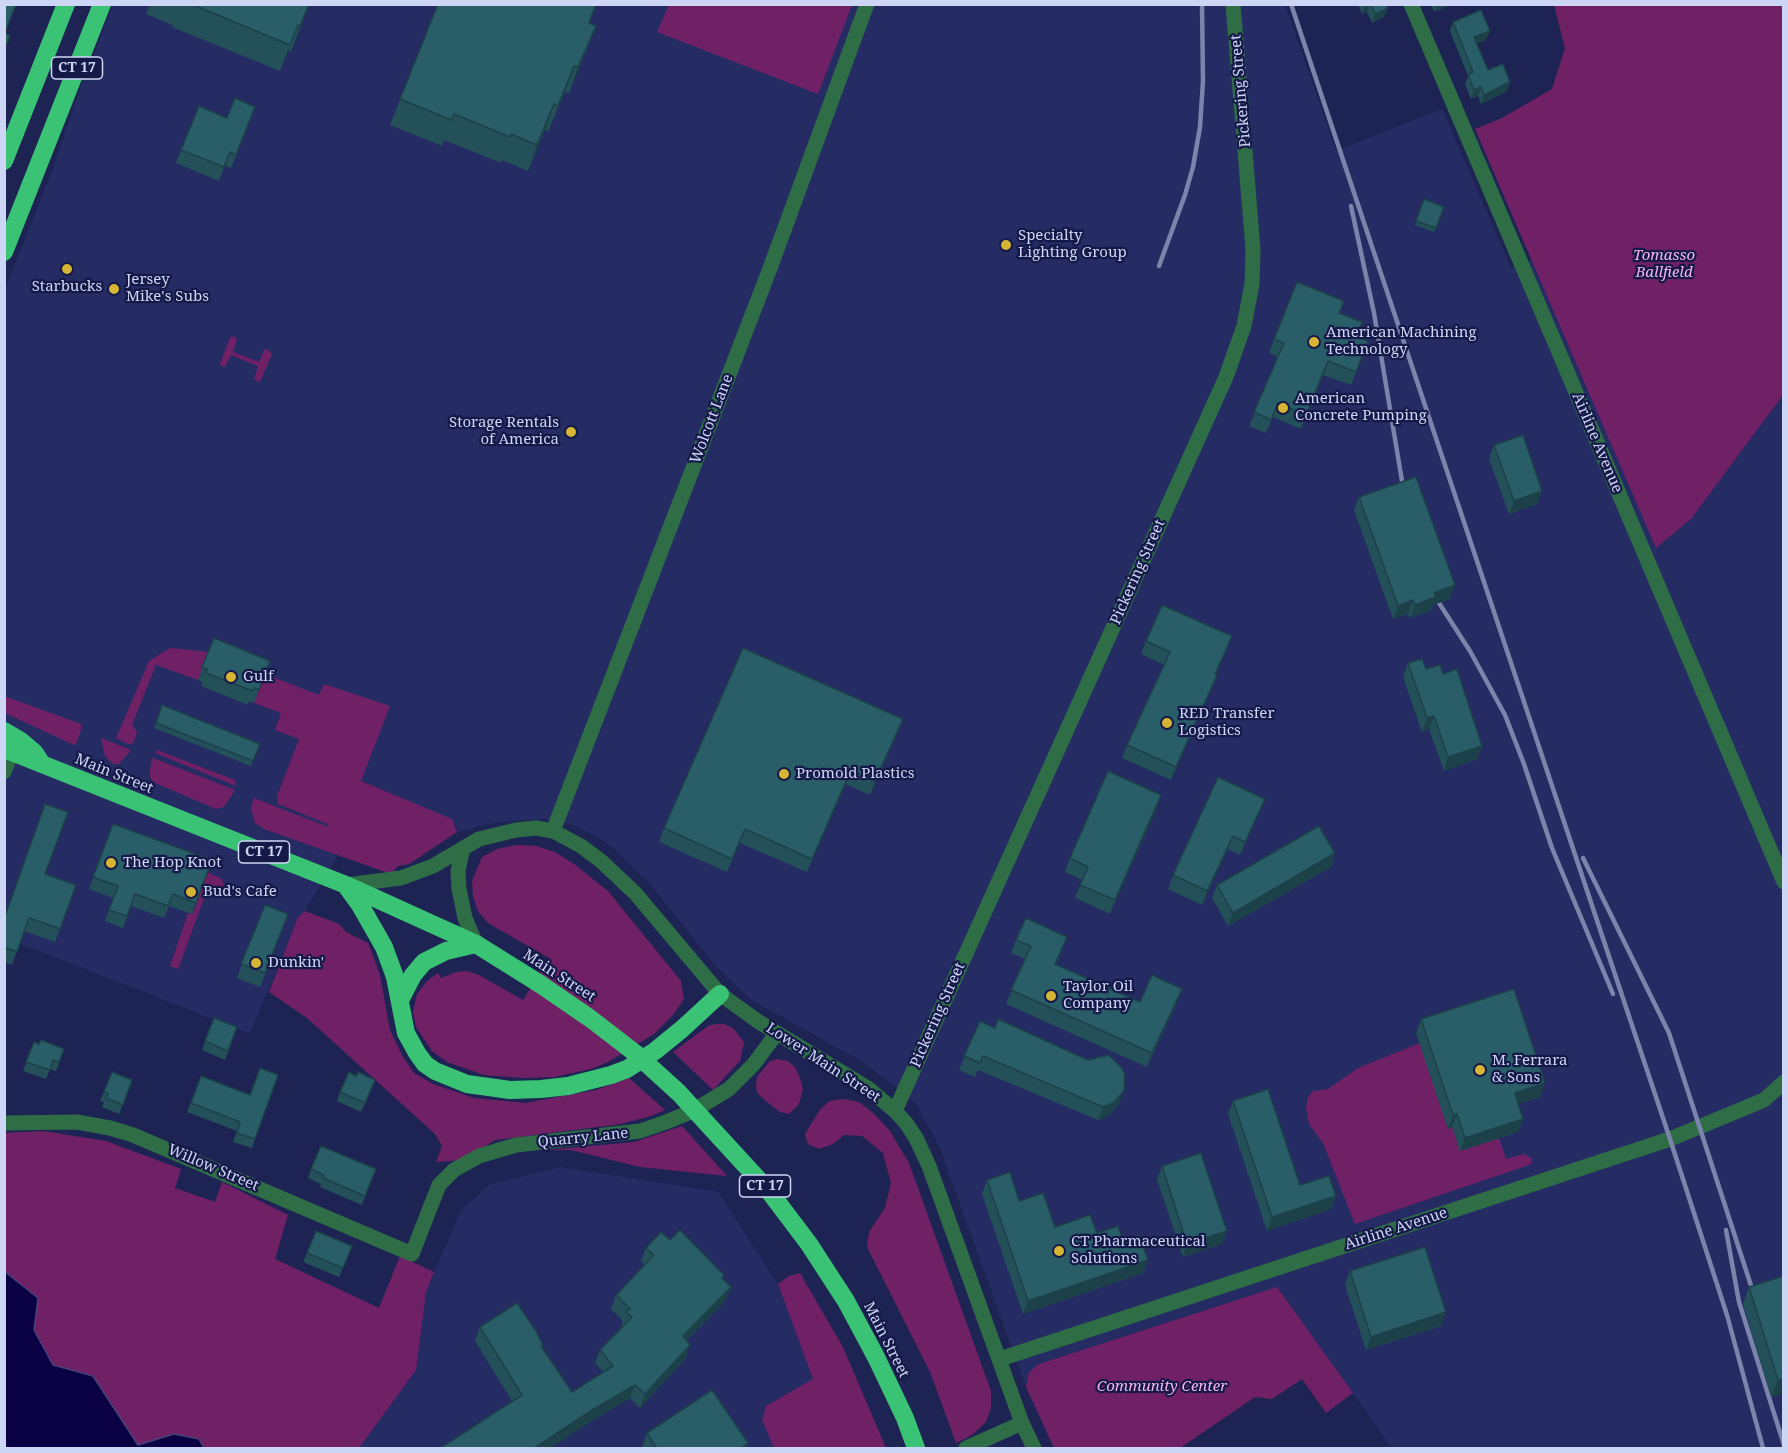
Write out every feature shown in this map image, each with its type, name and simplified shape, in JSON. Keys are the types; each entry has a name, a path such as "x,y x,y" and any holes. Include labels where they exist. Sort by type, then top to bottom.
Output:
{"highway":[{"name":"CT 17","path":"4,161 66,4"},
{"name":"CT 17","path":"4,252 102,4"},
{"path":"21,118 52,131"},
{"name":"CT 17","path":"4,731 34,752 43,765"},
{"name":"Main Street","path":"8,751 346,885 476,944 591,1019 670,1085 726,1142 769,1191 809,1244 846,1301 876,1357 916,1449"},
{"path":"346,885 360,905 391,963 406,1033 420,1059 430,1068 445,1076 467,1084 485,1088 525,1090 568,1086 611,1076 627,1069 655,1051 720,994"},
{"path":"400,1000 413,975 424,962 446,951 476,944"}],"street":[{"name":"Wolcott Lane","path":"554,831 769,271 867,4"},
{"name":"Pickering Street","path":"895,1111 1226,377 1244,326 1252,284 1253,249 1233,4"},
{"name":"Airline Avenue","path":"1411,4 1784,882"},
{"path":"4,772 8,751"},
{"name":"Lower Main Street","path":"346,885 401,879 433,866 479,839 516,830 536,828 554,831 581,846 616,874 720,994 777,1033 869,1089 895,1111 916,1138 929,1166 1022,1423 1034,1449"},
{"path":"462,848 458,871 459,889 465,918 476,944"},
{"name":"Quarry Lane","path":"412,1254 439,1185 454,1170 479,1156 516,1145 630,1133 693,1111 729,1089 753,1065 777,1033"},
{"name":"Airline Avenue","path":"1000,1359 1670,1138 1764,1100 1784,1082"},
{"name":"Willow Street","path":"4,1123 77,1122 125,1132 412,1254"},
{"path":"966,1449 1022,1423"}],"shaded area":[{"path":"113,5 1285,5 1336,151 1442,109 1511,268 1532,259 1656,547 1691,519 1783,395 1783,1448 1392,1448 1277,1287 1039,1364 1029,1372 1026,1387 939,1146 916,1103 863,1062 750,999 716,966 650,884 610,845 588,832 568,823 543,819 493,823 457,832 455,824 361,781 325,684 320,695 255,703 281,713 275,730 299,739 277,796 278,804 327,824 337,856 305,911 298,917 250,1034 5,939 5,290"},
{"path":"560,1167 718,1192 778,1284 813,1379 766,1406 762,1420 774,1448 359,1448 416,1370 426,1292 460,1212 489,1185"},
{"path":"4,1271 38,1298 34,1330 53,1365 93,1376 138,1445 174,1434 199,1439 204,1448 5,1448"}],"green space":[{"path":"669,4 852,5 818,94 657,32"},
{"name":"Tomasso Ballfield","path":"1554,5 1783,5 1783,395 1691,519 1656,548 1475,129 1502,118 1552,89 1565,48"},
{"path":"232,336 237,339 233,352 259,362 264,350 267,349 272,354 258,382 254,379 258,366 231,355 225,367 220,365"},
{"path":"170,648 209,652 198,680 156,665 132,725 137,732 134,741 128,744 116,738 149,661"},
{"path":"265,674 319,695 324,684 390,706 361,781 452,819 457,832 409,864 398,866 391,874 264,829 255,823 251,808 254,798 328,827 327,824 278,804 277,796 299,739 275,730 281,713 254,703"},
{"path":"4,696 81,724 76,744 5,713"},
{"path":"101,738 131,750 119,764 113,764 105,756"},
{"path":"157,750 235,780 236,786 155,753"},
{"path":"152,758 235,790 224,807 216,809 153,782 150,777"},
{"path":"516,845 536,846 555,852 608,891 681,981 684,999 673,1015 654,1034 608,1062 591,1069 554,1077 524,1078 484,1075 447,1062 432,1051 416,1027 413,1012 417,994 427,981 438,973 441,978 456,972 467,971 479,975 523,1000 549,958 488,923 478,911 473,896 472,881 482,857 497,849"},
{"path":"207,872 222,879 225,891 209,885 178,969 170,966 188,913 192,914 194,911"},
{"path":"305,911 339,924 346,932 368,943 380,975 390,1030 403,1057 414,1073 433,1084 474,1098 525,1103 596,1090 629,1078 665,1110 621,1124 495,1140 464,1160 436,1162 442,1146 435,1134 307,1018 269,992 298,917"},
{"path":"724,1024 733,1028 744,1042 740,1061 713,1090 673,1052 708,1026"},
{"path":"1420,1043 1448,1128 1499,1138 1506,1159 1524,1154 1531,1158 1532,1164 1355,1224 1323,1143 1309,1124 1306,1108 1308,1097 1313,1091 1328,1089 1358,1068"},
{"path":"778,1059 788,1061 795,1067 803,1089 799,1104 789,1114 780,1112 757,1093 757,1077 770,1061"},
{"path":"844,1099 859,1102 873,1113 890,1131 909,1163 991,1391 991,1408 986,1422 972,1435 956,1443 930,1372 867,1247 869,1232 885,1208 891,1183 883,1153 862,1136 844,1135 833,1144 819,1149 808,1144 805,1134 819,1111 829,1101"},
{"path":"682,1126 727,1176 640,1167 571,1150 547,1150 634,1142"},
{"path":"43,1131 106,1141 181,1169 175,1188 215,1202 222,1182 288,1215 275,1259 379,1308 400,1256 434,1272 426,1292 416,1370 359,1448 5,1448 4,1133"},
{"path":"800,1273 843,1347 886,1448 774,1448 762,1420 766,1406 813,1379 778,1284 789,1276"},
{"name":"Community Center","path":"1277,1287 1353,1393 1326,1413 1302,1379 1272,1399 1255,1397 1180,1448 1054,1448 1026,1387 1029,1372 1039,1364"}],"building":[{"path":"4,4 16,4 5,33 10,36 4,50"},
{"path":"191,4 309,4 290,45"},
{"path":"438,4 596,4 589,23 596,26 578,67 574,66 558,106 554,104 537,145 511,134 510,137 454,114 451,120 400,99"},
{"path":"1371,4 1386,4 1388,8 1375,14"},
{"path":"1481,10 1490,31 1474,37 1488,70 1503,64 1510,82 1484,95 1481,87 1474,90 1468,75 1473,72 1453,22"},
{"path":"235,98 255,107 236,155 230,152 224,167 181,150 199,106 227,118"},
{"path":"1424,199 1444,207 1436,228 1416,221"},
{"path":"1297,282 1344,301 1339,313 1362,322 1357,336 1368,341 1356,372 1328,361 1306,415 1278,403 1271,420 1254,412 1284,343 1274,339"},
{"path":"1523,435 1542,491 1514,501 1494,445"},
{"path":"1416,477 1455,585 1434,593 1436,597 1415,605 1413,600 1398,606 1359,497"},
{"name":"RED Transfer Logistics","path":"1162,605 1232,636 1176,767 1127,745 1170,652 1146,641"},
{"path":"214,638 270,661 259,690 254,688 253,691 206,673 207,669 202,667"},
{"name":"Promold Plastics","path":"743,648 903,719 875,781 851,770 812,859 745,829 732,859 664,828"},
{"path":"1422,659 1426,669 1440,665 1443,674 1457,669 1482,746 1448,757 1434,716 1427,718 1408,663"},
{"path":"162,705 260,744 253,761 156,723"},
{"path":"1108,771 1161,795 1115,900 1080,885 1088,867 1070,858"},
{"path":"1218,777 1265,799 1245,842 1233,836 1207,891 1173,875"},
{"path":"45,804 68,812 45,874 76,885 60,929 29,918 17,952 4,947 4,919"},
{"path":"113,824 212,860 196,903 173,894 168,906 135,894 127,916 109,910 118,886 93,877"},
{"path":"1319,826 1335,853 1233,913 1217,885"},
{"name":"Dunkin'","path":"265,905 288,914 265,973 241,964"},
{"name":"Taylor Oil Company","path":"1026,918 1067,937 1055,964 1140,1002 1152,975 1182,989 1152,1053 1011,990 1031,946 1016,940"},
{"name":"M. Ferrara & Sons","path":"1514,989 1545,1083 1515,1093 1523,1119 1465,1138 1457,1114 1453,1115 1421,1019"},
{"path":"214,1018 237,1027 228,1051 205,1041"},
{"path":"998,1019 1088,1060 1109,1055 1122,1068 1125,1075 1124,1091 1113,1103 1103,1107 983,1056 980,1063 964,1056 980,1021 995,1028"},
{"path":"41,1040 64,1049 59,1062 53,1060 50,1070 26,1062 34,1042 39,1044"},
{"path":"260,1068 278,1075 255,1139 237,1133 240,1122 191,1103 201,1076 250,1095"},
{"path":"112,1072 132,1080 123,1105 106,1098 108,1093 104,1092"},
{"path":"349,1072 356,1076 358,1072 375,1080 365,1103 340,1092"},
{"path":"1268,1089 1300,1185 1329,1176 1336,1196 1272,1217 1233,1101"},
{"path":"321,1146 376,1169 365,1196 323,1178 324,1175 311,1169"},
{"path":"1201,1153 1227,1231 1187,1244 1162,1166"},
{"name":"CT Pharmaceutical Solutions","path":"1010,1172 1019,1201 1043,1193 1055,1227 1090,1215 1097,1233 1118,1226 1123,1240 1139,1235 1148,1260 1028,1301 987,1180"},
{"path":"680,1230 724,1275 722,1278 731,1287 683,1336 690,1345 645,1394 635,1385 533,1449 439,1449 522,1395 480,1327 517,1303 536,1331 543,1345 541,1346 572,1392 613,1366 600,1350 632,1317 626,1312 630,1309 616,1295 654,1255 646,1248 661,1232 670,1240"},
{"path":"316,1231 352,1246 343,1268 307,1253"},
{"path":"1425,1247 1446,1312 1371,1337 1350,1271"},
{"path":"1784,1276 1784,1378 1778,1380 1749,1287"},
{"path":"712,1390 748,1443 739,1449 657,1449 647,1433"}],"railway":[{"path":"1159,266 1185,195 1200,127 1203,81 1202,4"},
{"path":"1291,4 1670,1139 1727,1315 1763,1448"},
{"path":"1351,206 1374,313 1404,493"},
{"path":"1439,603 1470,651 1505,715 1552,848 1613,994"},
{"path":"1583,858 1669,1033 1756,1301"},
{"path":"1726,1230 1739,1302 1784,1445"}],"place":[{"name":"Specialty Lighting Group","path":"1006,245"},
{"name":"Starbucks","path":"67,269"},
{"name":"Jersey Mike's Subs","path":"114,289"},
{"name":"American Machining Technology","path":"1314,342"},
{"name":"American Concrete Pumping","path":"1283,408"},
{"name":"Storage Rentals of America","path":"571,432"},
{"name":"Gulf","path":"231,677"},
{"name":"RED Transfer Logistics","path":"1167,723"},
{"name":"Promold Plastics","path":"784,774"},
{"name":"The Hop Knot","path":"111,863"},
{"name":"Bud's Cafe","path":"191,892"},
{"name":"Dunkin'","path":"256,963"},
{"name":"Taylor Oil Company","path":"1051,996"},
{"name":"M. Ferrara & Sons","path":"1480,1070"},
{"name":"CT Pharmaceutical Solutions","path":"1059,1251"}]}
